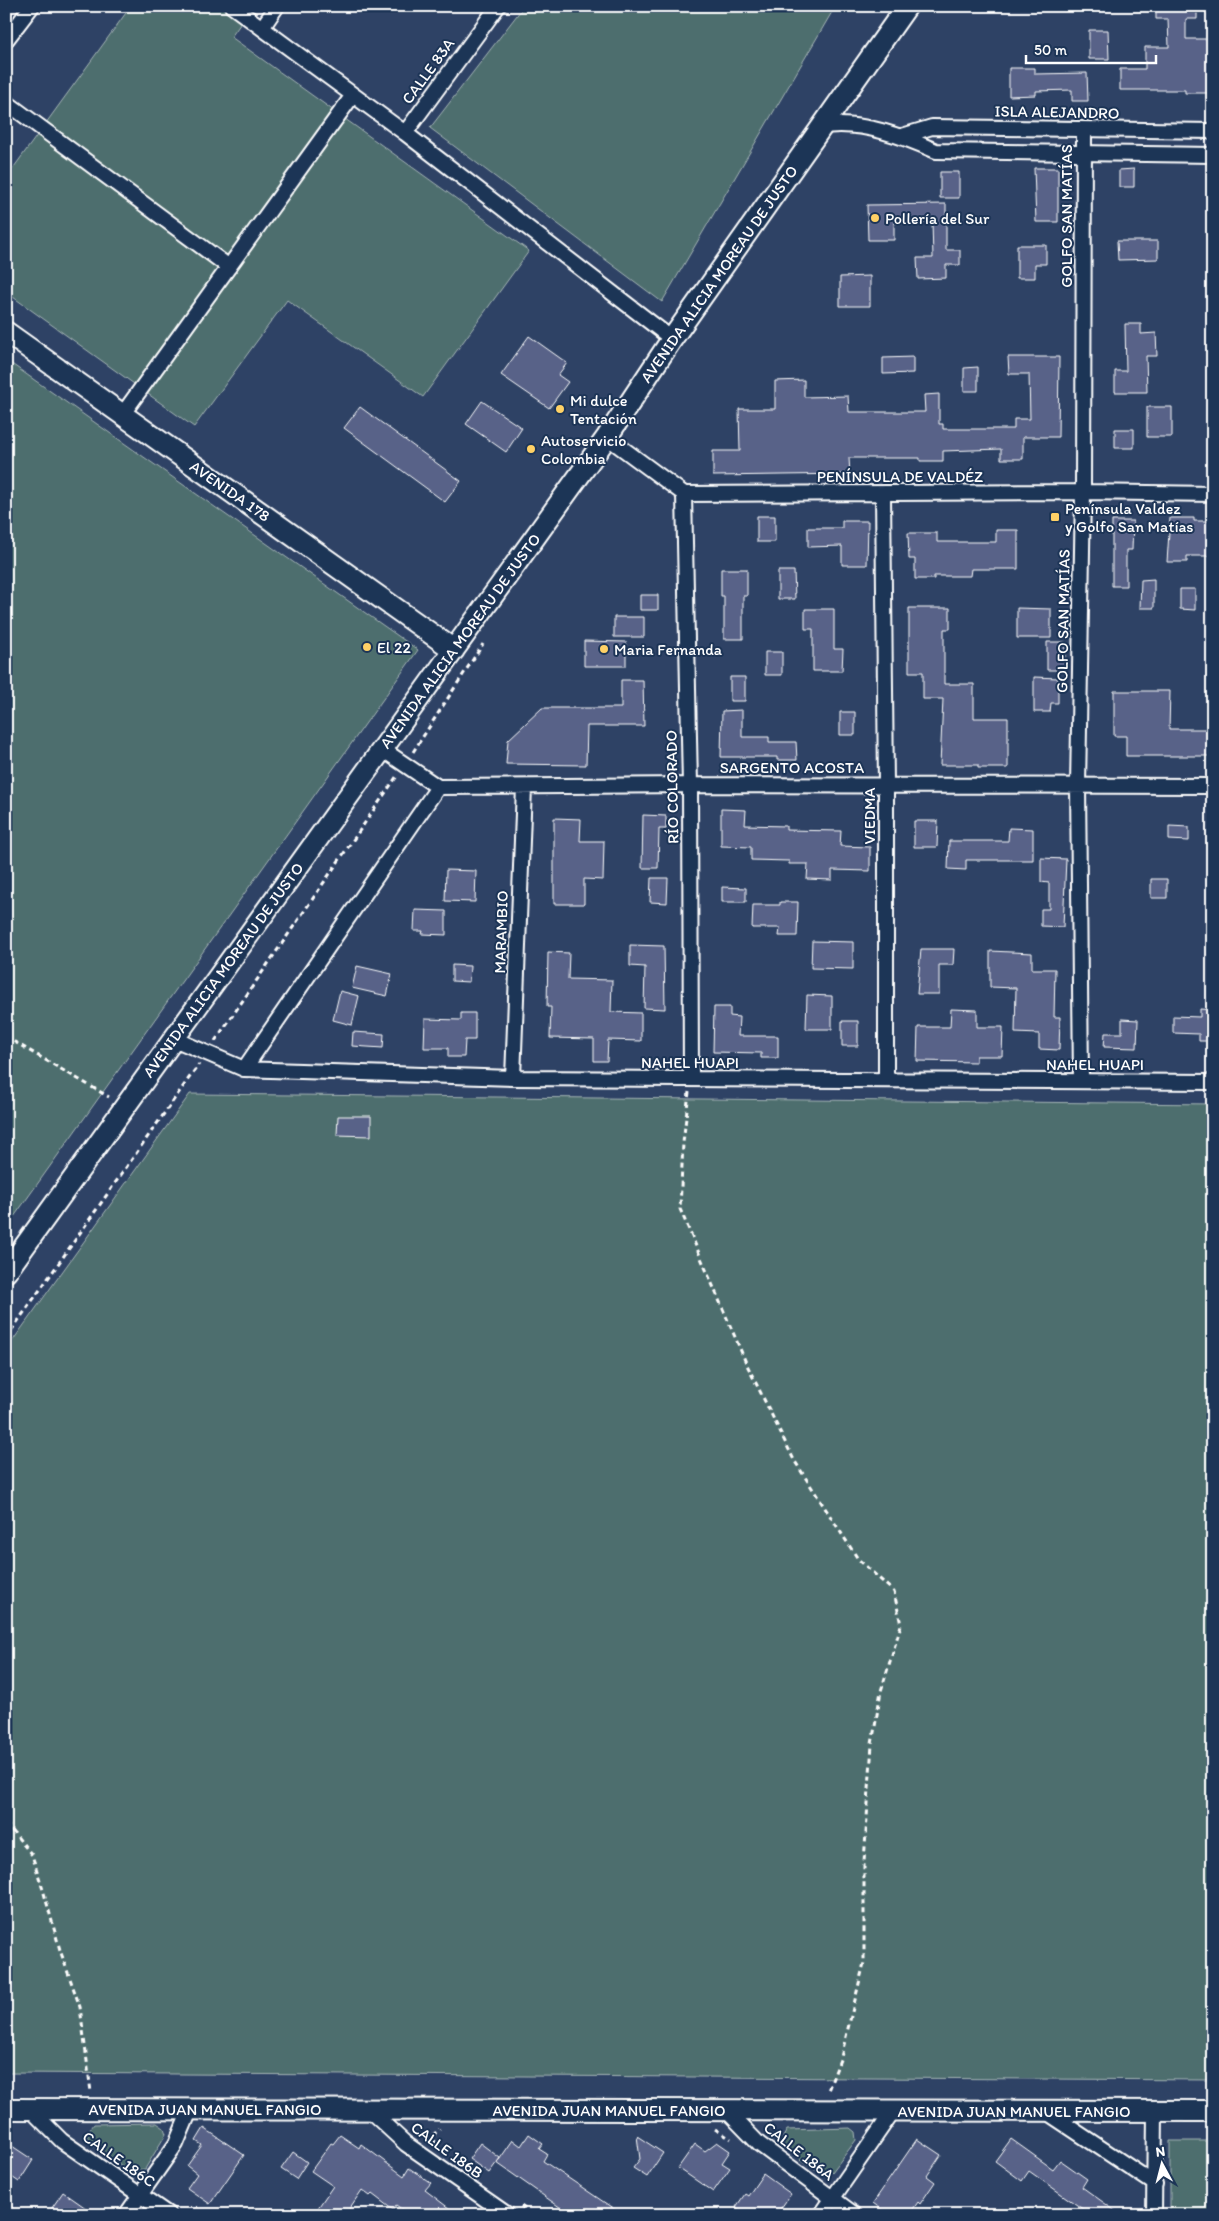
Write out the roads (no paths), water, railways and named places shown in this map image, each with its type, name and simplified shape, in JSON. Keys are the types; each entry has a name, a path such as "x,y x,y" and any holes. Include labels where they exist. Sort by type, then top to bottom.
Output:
{"main road":[{"name":"AVENIDA ALICIA MOREAU DE JUSTO","path":"6,1272 607,437 672,339 907,6"},
{"name":"AVENIDA 178","path":"6,332 454,650"},
{"name":"AVENIDA JUAN MANUEL FANGIO","path":"6,2109 1213,2111"}],"street":[{"path":"6,40 32,6"},
{"path":"232,6 405,133 672,339"},
{"path":"262,28 277,6"},
{"name":"CALLE 83A","path":"405,133 498,6"},
{"path":"122,415 353,95"},
{"path":"6,102 229,266"},
{"name":"ISLA ALEJANDRO","path":"820,127 837,123 902,136 936,151 1213,155"},
{"name":"ISLA ALEJANDRO","path":"902,136 932,128 1213,131"},
{"name":"GOLFO SAN MATÍAS","path":"1081,1082 1078,786 1083,492 1084,131"},
{"path":"607,437 684,494"},
{"name":"PENÍNSULA DE VALDÉZ","path":"684,494 1083,492 1213,494"},
{"name":"RÍO COLORADO","path":"684,494 690,785 691,1079"},
{"name":"VIEDMA","path":"883,494 886,785 886,1078"},
{"path":"244,1069 438,787 382,749"},
{"name":"SARGENTO ACOSTA","path":"438,787 690,785 1213,786"},
{"name":"MARAMBIO","path":"513,1078 524,787"},
{"name":"NAHEL HUAPI","path":"174,1040 244,1069 513,1078 886,1078 1081,1082 1213,1082"},
{"path":"126,2215 176,2144 191,2108"},
{"name":"CALLE 186C","path":"30,2109 62,2142 168,2215"},
{"name":"CALLE 186B","path":"368,2109 406,2144 513,2209"},
{"name":"CALLE 186A","path":"726,2110 759,2144 855,2215"},
{"path":"1045,2110 1155,2184"},
{"path":"1154,2215 1155,2110"},
{"path":"821,2215 893,2111"}],"place":[{"name":"Pollería del Sur","path":"875,218"},
{"name":"Mi dulce Tentación","path":"560,409"},
{"name":"Autoservicio Colombia","path":"531,449"},
{"name":"Península Valdez y Golfo San Matías","path":"1055,517"},
{"name":"El 22","path":"367,647"},
{"name":"Maria Fernanda","path":"604,649"}]}
